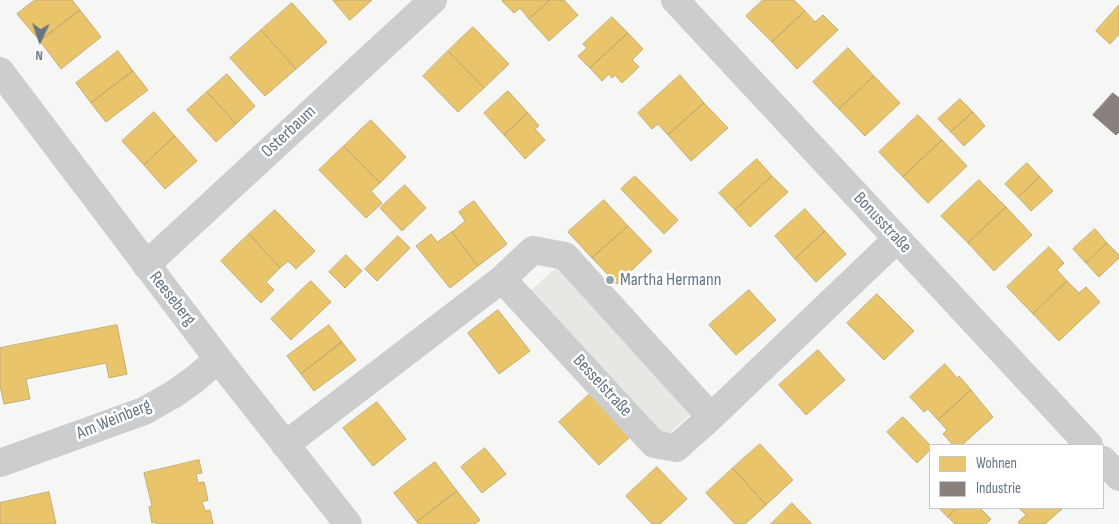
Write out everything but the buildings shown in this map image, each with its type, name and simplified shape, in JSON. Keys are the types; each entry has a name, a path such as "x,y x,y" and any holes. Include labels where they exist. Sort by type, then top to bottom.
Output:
{"street":[{"name":"Osterbaum","path":"146,265 433,0"},
{"name":"Bonusstraße","path":"675,0 1088,444"},
{"name":"Reeseberg","path":"0,71 218,359 348,524"},
{"name":"Besselstraße","path":"502,278 654,444 676,448 711,417 897,239"},
{"path":"285,445 502,278 533,250 564,256 711,417"},
{"name":"Am Weinberg","path":"0,463 144,411 174,394 218,359"},
{"path":"1104,461 1119,478"}],"shaded area":[{"path":"561,263 695,410 663,439 529,292"}],"place":[{"name":"Martha Hermann","path":"610,280"}]}
